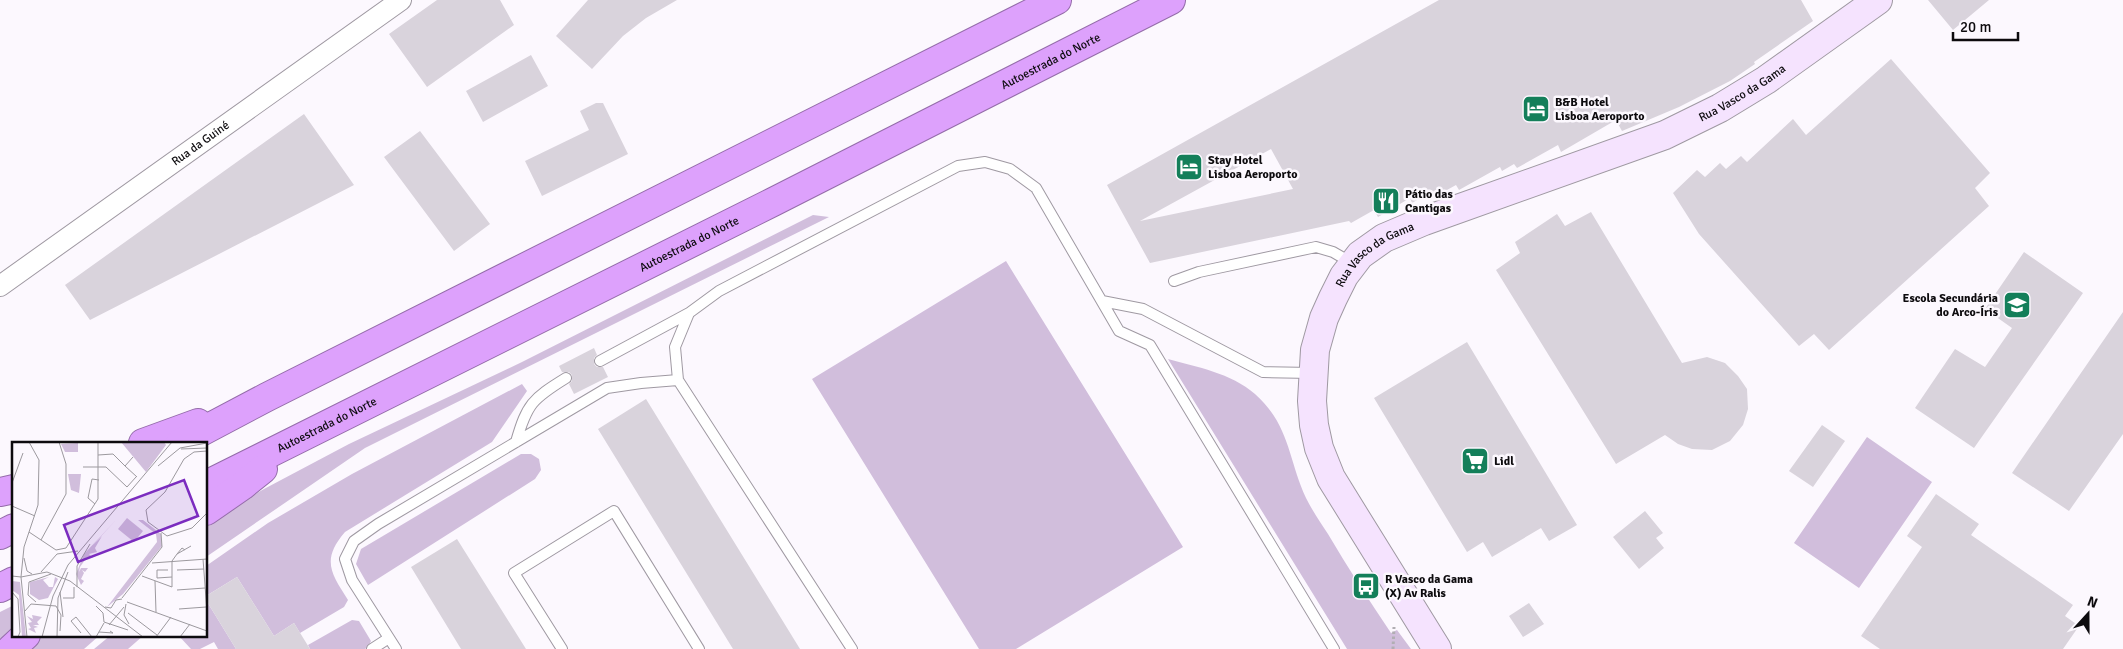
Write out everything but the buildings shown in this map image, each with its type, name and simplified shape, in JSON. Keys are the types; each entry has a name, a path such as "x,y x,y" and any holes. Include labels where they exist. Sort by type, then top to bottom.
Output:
{"highway":[{"path":"182,442 267,397 1057,0"},
{"name":"Autoestrada do Norte","path":"208,484 773,202 1171,0"},
{"path":"146,442 267,397"},
{"path":"208,510 242,486 286,444"},
{"path":"0,535 12,529"},
{"path":"0,588 12,582"},
{"path":"11,649 25,636"}],"street":[{"name":"Rua da Guiné","path":"0,286 401,0"},
{"name":"Rua Vasco da Gama","path":"1437,649 1331,478 1319,448 1314,425 1312,401 1315,350 1324,318 1353,263 1360,255 1384,238 1424,221 1665,135 1720,108 1766,80 1878,0"}],"lane":[{"path":"600,361 689,313 719,291 958,166 986,162 1010,169 1036,188 1119,331 1150,345 1334,649"},
{"path":"1174,281 1199,272 1316,247 1333,252 1353,263"},
{"path":"1102,301 1142,309 1263,372 1313,373"},
{"path":"689,313 675,347 678,380 852,649"},
{"path":"516,442 523,416 539,395 566,378"},
{"path":"396,649 352,580 345,558 354,541 378,524 607,388 678,380"},
{"path":"562,649 514,573 614,511 699,649"},
{"path":"372,649 389,638"}],"shaded area":[{"path":"813,215 829,217 365,448 208,556 208,522 264,489 349,444 522,362"},
{"path":"1006,261 1183,547 1016,649 979,649 812,379"},
{"path":"1168,359 1225,376 1246,387 1267,406 1282,430 1300,484 1313,512 1391,633 1397,630 1411,649 1347,649"},
{"path":"522,384 527,391 492,442 345,532 333,551 331,559 333,574 348,600 344,607 300,633 294,623 274,636 237,577 208,595 208,565 268,523 352,474"},
{"path":"1867,437 1932,482 1859,588 1794,543"},
{"path":"521,454 531,454 539,459 541,470 535,479 368,585 356,564 361,549"},
{"path":"208,603 236,649 218,649 214,642 200,649 191,649 179,636 208,636"},
{"path":"12,606 13,636 0,648 0,612"},
{"path":"352,620 359,621 371,641 368,647 365,649 310,649 308,645"},
{"path":"43,636 99,636 84,649 28,649"},
{"path":"110,636 143,636 128,649 94,649"}],"place":[{"name":"B&B Hotel Lisboa Aeroporto","path":"1536,109"},
{"name":"Stay Hotel Lisboa Aeroporto","path":"1189,167"},
{"name":"Pátio das Cantigas","path":"1386,201"},
{"name":"Escola Secundária do Arco-Íris","path":"2017,305"},
{"name":"Lidl","path":"1475,461"},
{"name":"R Vasco da Gama (X) Av Ralis","path":"1366,586"}]}
